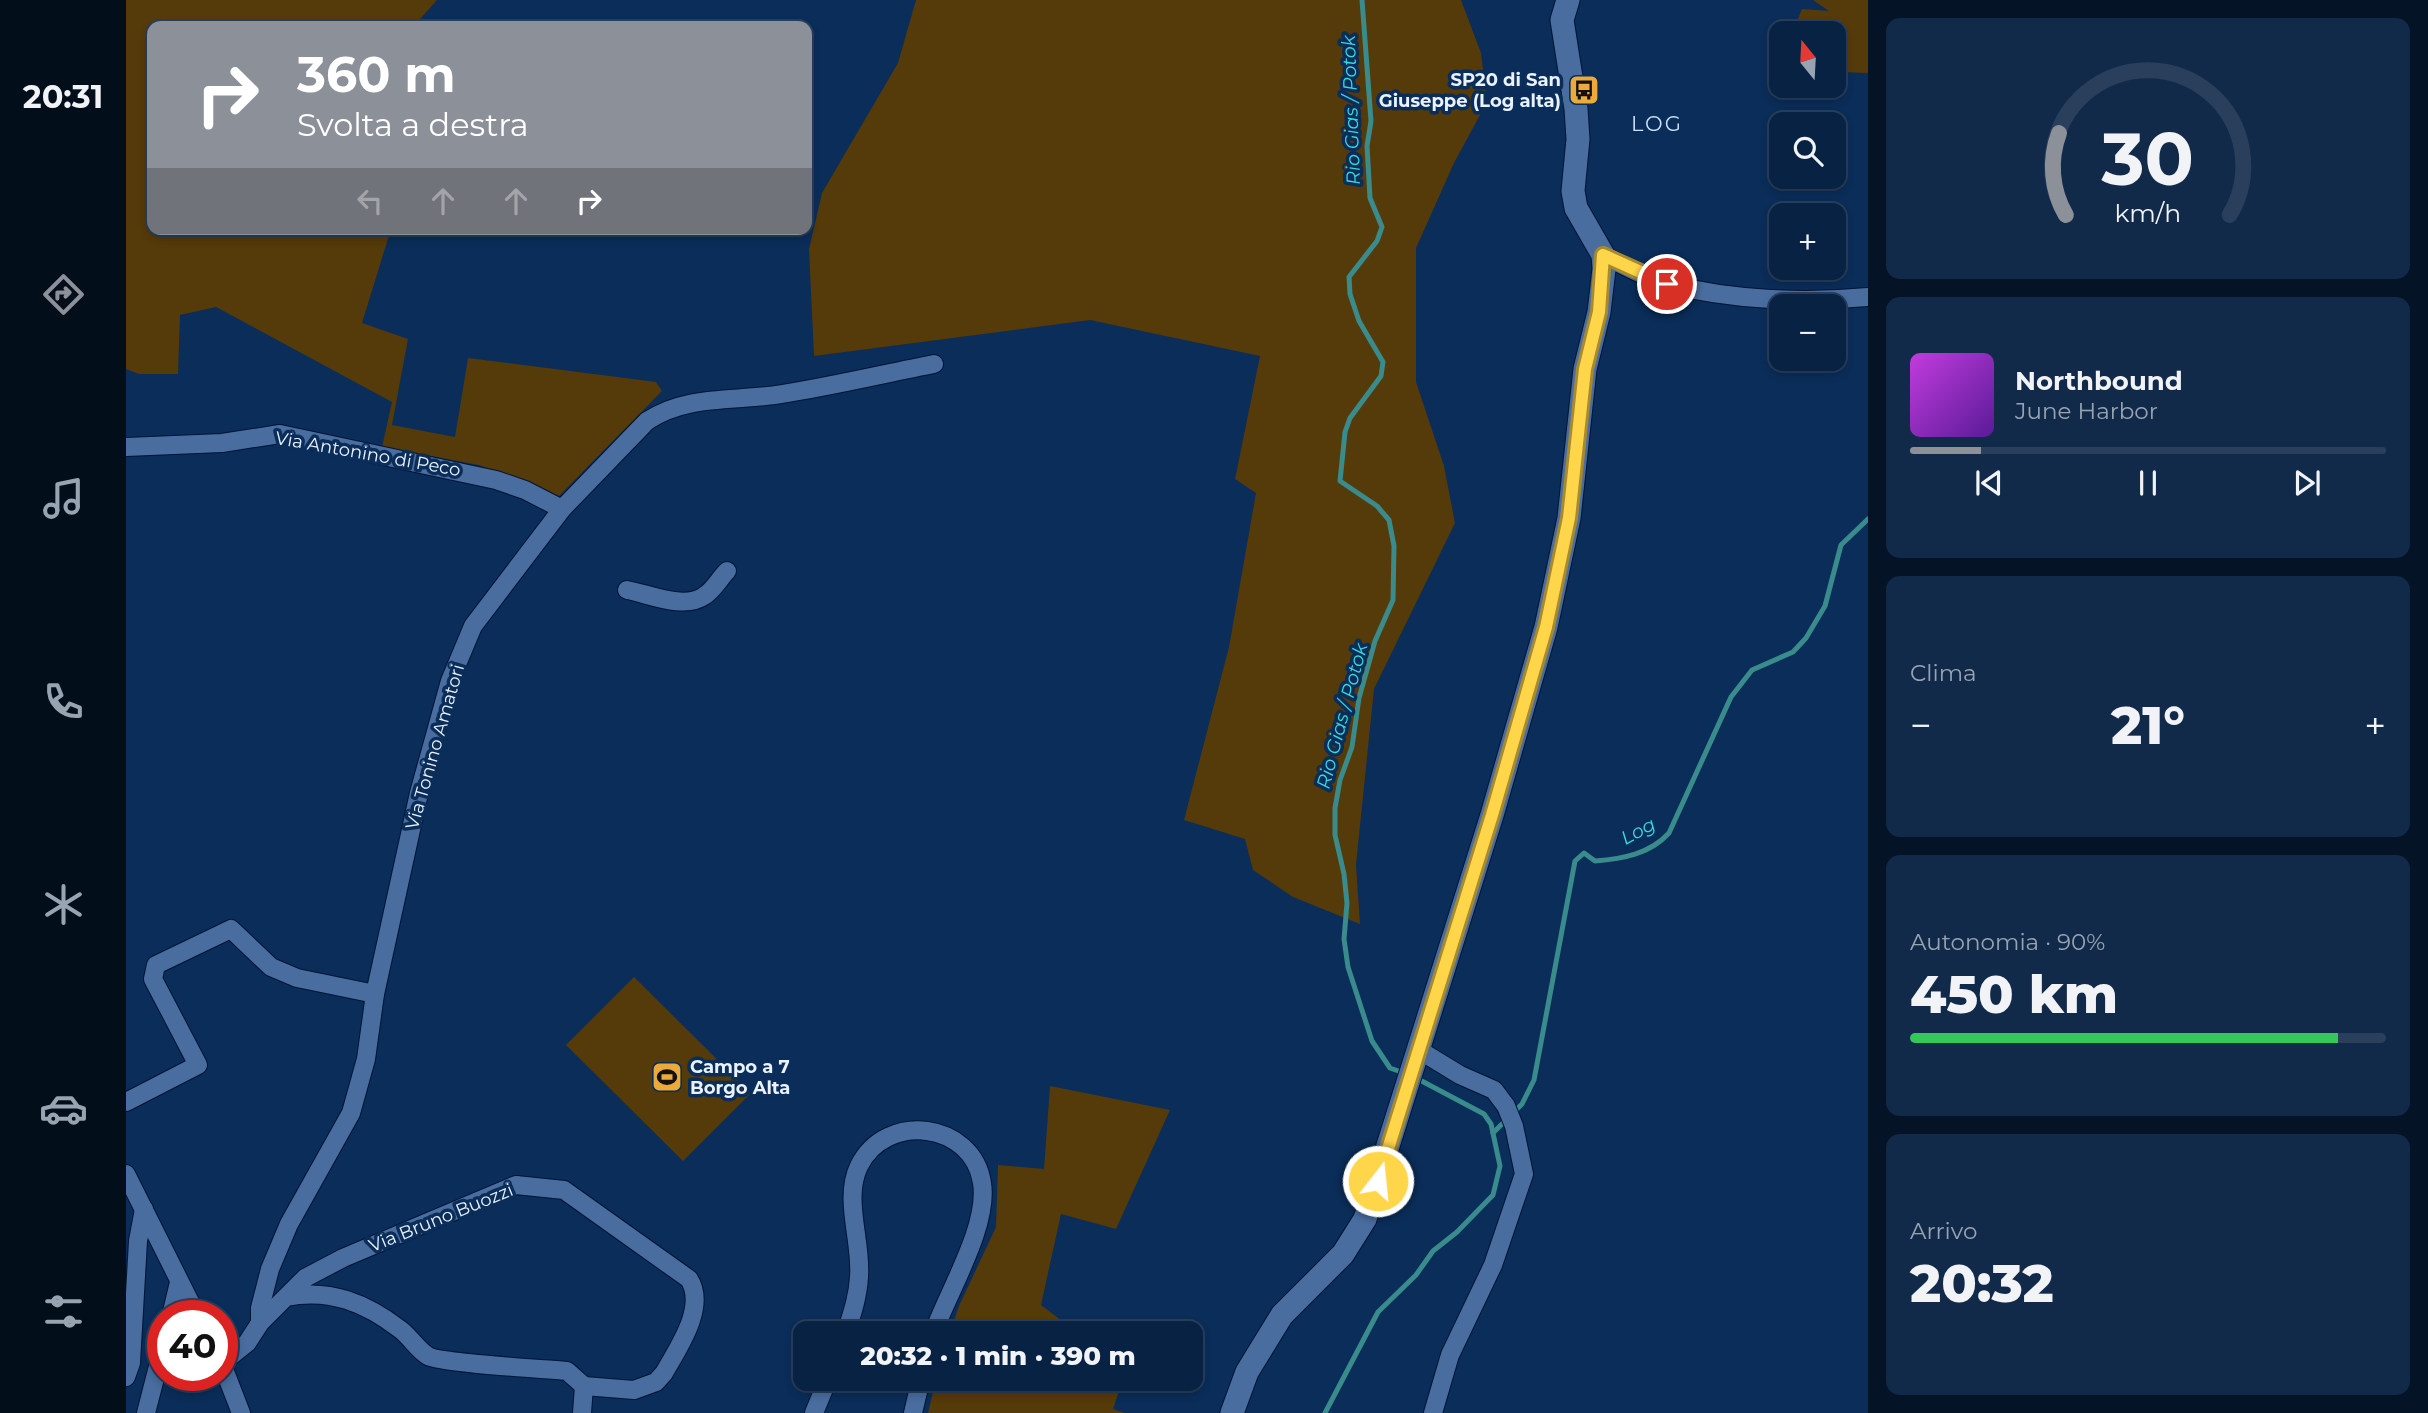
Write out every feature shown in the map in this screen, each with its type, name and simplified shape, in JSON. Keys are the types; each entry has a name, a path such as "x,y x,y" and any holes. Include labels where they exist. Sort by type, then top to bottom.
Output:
{"street":[{"path":"1232,1413 1248,1372 1282,1315 1343,1254 1365,1219 1419,1050 1546,627 1569,518 1585,369 1599,312 1603,255 1576,208 1573,191 1577,124 1563,20 1568,0"},
{"path":"1603,255 1667,284 1713,292 1775,298 1868,297"},
{"name":"Via Tonino Amatori","path":"260,1323 260,1308 270,1269 289,1224 351,1113 366,1059 375,994 419,793 450,681 473,626 562,509 647,421 661,412 684,403 779,395 934,364"},
{"name":"Via Antonino di Peco","path":"126,447 222,443 280,435 496,480 525,490 562,509"},
{"path":"627,590 651,597 695,601 711,591 727,571"},
{"path":"126,1102 198,1065 153,979 156,965 231,929 271,967 297,978 375,994"},
{"path":"1419,1050 1460,1075 1494,1090 1506,1106 1514,1126 1524,1174 1493,1265 1450,1355 1433,1413"},
{"path":"848,1321 859,1278 852,1194 860,1166 890,1134 910,1129 936,1132 961,1143 976,1162 983,1184 982,1211 938,1321"},
{"path":"126,1174 189,1300"},
{"name":"Via Bruno Buozzi","path":"238,1350 247,1343 260,1323 305,1278 343,1258 516,1185 564,1190 689,1279 696,1297 696,1305 671,1360 656,1382 634,1390 584,1386"},
{"path":"126,1377 131,1363 138,1241 144,1209"},
{"path":"175,1300 179,1282"},
{"path":"286,1297 306,1293 329,1294 355,1302 402,1331 429,1357 567,1371 584,1386 582,1413"},
{"path":"146,1413 152,1391"},
{"path":"233,1391 241,1413"},
{"path":"814,1413 823,1391"},
{"path":"913,1413 918,1391"}],"shaded area":[{"path":"126,0 437,0 418,21 147,21 147,235 389,235 362,323 408,339 392,425 455,437 468,358 656,382 662,391 559,496 479,465 382,447 392,402 216,307 180,315 178,374 139,374 126,369"},
{"path":"916,0 1461,0 1481,53 1487,102 1454,163 1416,248 1416,382 1444,466 1455,523 1374,689 1356,865 1360,924 1293,897 1253,870 1245,839 1184,820 1229,647 1256,493 1235,479 1260,356 1090,320 814,356 809,249 822,193 898,63"},
{"path":"1813,0 1868,0 1868,73 1846,72 1846,21 1797,21 1802,9 1829,11"},
{"name":"Campo a 7 Borgo Alta","path":"634,977 751,1093 683,1161 566,1045"},
{"path":"1050,1086 1170,1110 1116,1229 1061,1214 1041,1305 1062,1321 954,1321 996,1227 998,1165 1044,1169"},
{"path":"933,1391 1119,1391 1113,1409 1125,1413 928,1413"}],"waterway":[{"name":"Rio Gias / Potok","path":"1362,0 1371,121 1367,146 1370,198 1382,227 1377,241 1349,277 1350,294 1359,321 1383,362 1381,376 1350,418 1345,432 1340,481 1377,506 1389,520 1394,546 1393,600 1375,641 1359,698 1352,747 1340,780 1335,808 1335,835 1347,903 1344,939 1348,967 1372,1041 1390,1068 1404,1073"},
{"name":"Log","path":"1493,1133 1522,1104 1534,1080 1575,861 1584,853 1595,861 1635,854 1653,846 1669,833 1731,697 1752,670 1793,652 1806,638 1825,606 1841,545 1868,519"},
{"path":"1325,1413 1378,1312 1416,1275 1433,1251 1457,1232 1493,1195 1500,1166 1491,1124 1484,1114 1416,1078"}],"place":[{"name":"SP20 di San Giuseppe (Log alta)","path":"1584,90"},
{"name":"Campo a 7 Borgo Alta","path":"667,1077"}],"district":[{"name":"LOG","path":"1657,123"}],"route":[{"path":"1378,1181 1492,815 1546,627 1569,518 1585,369 1599,312 1603,255 1667,284"}]}
